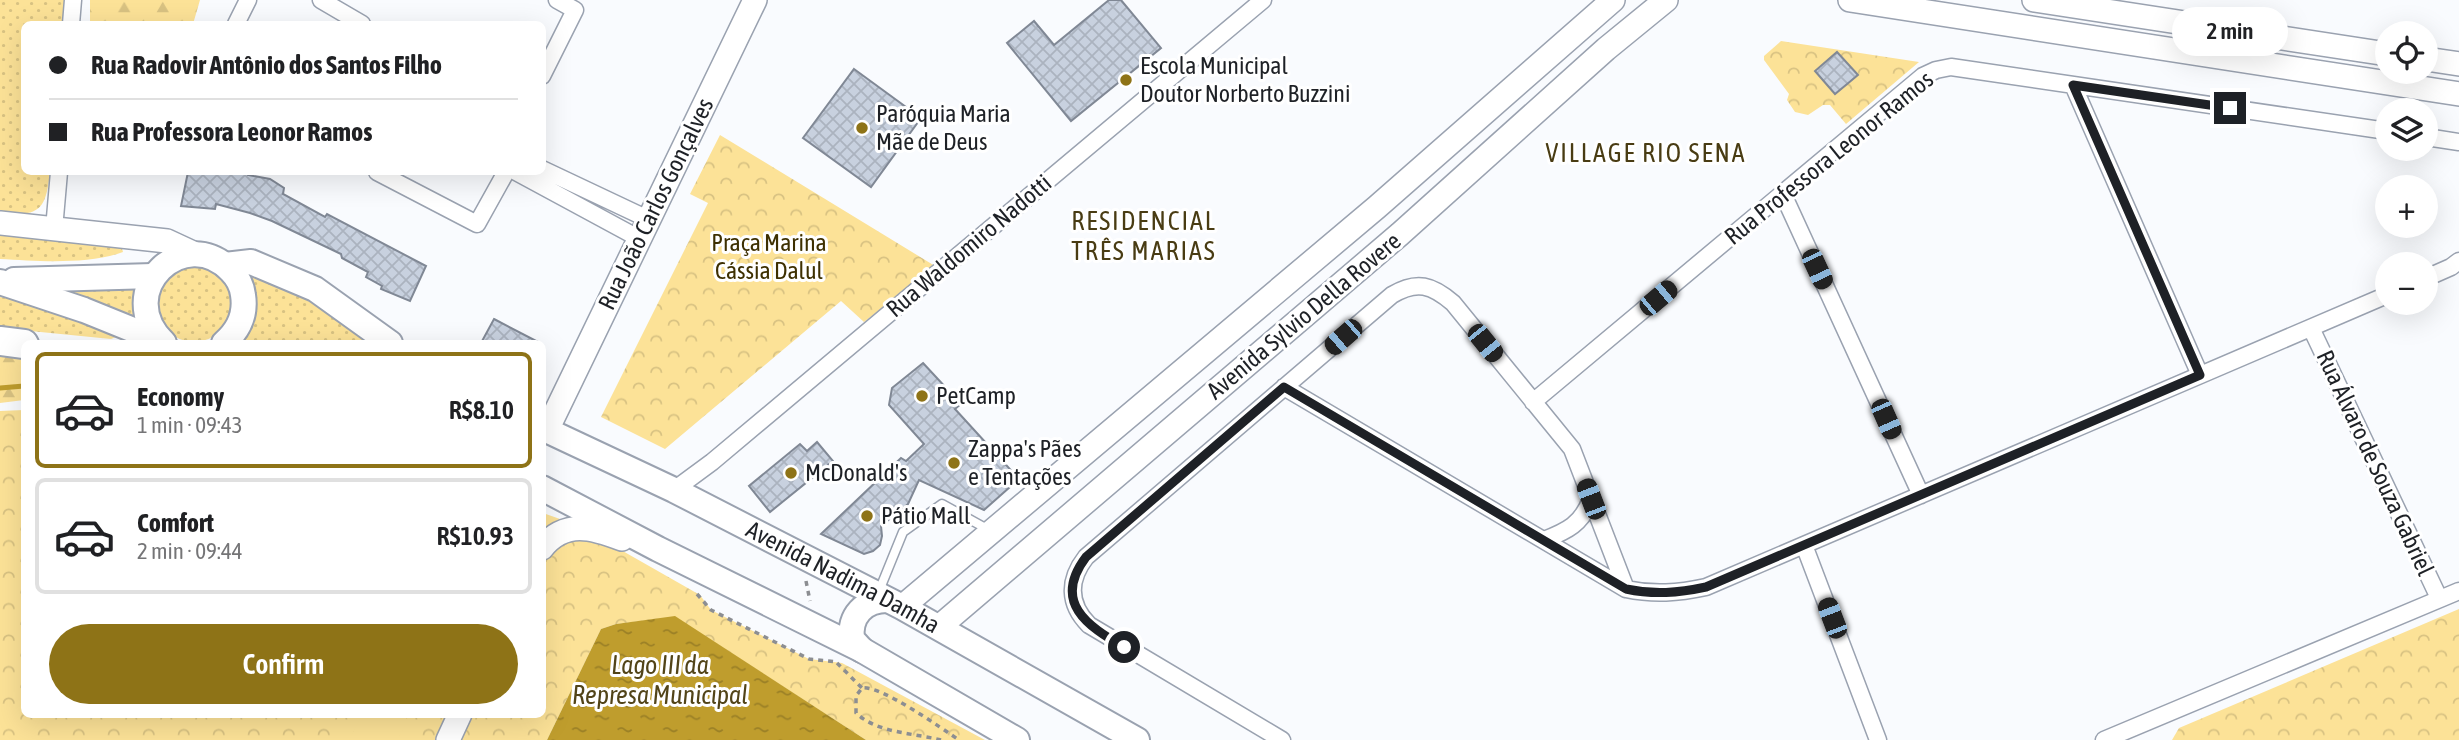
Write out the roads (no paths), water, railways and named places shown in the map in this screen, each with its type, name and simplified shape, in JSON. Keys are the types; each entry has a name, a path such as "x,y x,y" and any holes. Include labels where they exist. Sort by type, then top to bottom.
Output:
{"highway":[{"path":"0,341 21,344"}],"main road":[{"name":"Rua João Carlos Gonçalves","path":"546,426 645,230 755,0"},
{"name":"Avenida Sylvio Della Rovere","path":"939,627 1400,234 1606,49 1666,0"},
{"path":"1850,0 2459,94"},
{"path":"2034,0 2375,52"},
{"name":"Avenida Sylvio Della Rovere","path":"889,601 992,531 1377,206 1604,4"},
{"path":"2292,69 2299,63 2301,51 2297,40"},
{"path":"2438,61 2459,64"},
{"path":"1377,206 1400,234"},
{"path":"0,223 54,229 211,257 225,265 236,276 242,291 244,307 240,322 227,340"},
{"path":"161,340 153,332 147,319 147,289 153,276 178,251"},
{"path":"225,265 251,262 315,289 386,340"},
{"path":"0,281 153,276"},
{"path":"0,281 84,310 157,340"},
{"name":"Avenida Nadima Damha","path":"546,426 939,627 1138,740"},
{"path":"546,490 799,619 858,660 1017,740"},
{"path":"546,545 566,530 587,527 628,542 658,549"},
{"path":"992,531 1017,560"},
{"path":"858,660 852,639 856,614 866,605 889,601"},
{"path":"1083,709 1092,721 1093,740"},
{"path":"448,740 458,718"}],"street":[{"path":"71,21 73,0"},
{"path":"237,21 247,0"},
{"path":"321,0 357,21"},
{"path":"546,68 575,10 557,0"},
{"name":"Rua Waldomiro Nadotti","path":"674,490 712,462 1259,1"},
{"name":"Rua Professora Leonor Ramos","path":"1533,402 1923,76 1936,70 1951,67 2375,129"},
{"path":"2073,85 2200,375"},
{"path":"2438,139 2459,142"},
{"path":"546,171 645,230"},
{"path":"54,229 59,175"},
{"path":"383,175 477,224 504,175"},
{"path":"523,175 645,230"},
{"path":"1783,194 1920,495"},
{"path":"2438,273 2459,261"},
{"path":"1282,740 1101,634 1080,616 1074,602 1075,570 1086,557 1402,289 1425,286 1436,289 1453,303 1572,449 1626,589"},
{"path":"1284,387 1626,589 1666,594 1706,587 2375,300"},
{"name":"Rua Álvaro de Souza Gabriel","path":"2311,328 2439,598"},
{"path":"1544,540 1574,527 1586,513 1591,499"},
{"path":"1804,545 1878,740"},
{"path":"2104,740 2134,735 2459,591"}],"lane":[{"path":"889,601 903,532 942,504 992,531"}],"water":[{"name":"Lago III da Represa Municipal","path":"675,616 866,740 547,740 601,629 616,624"}],"waterway":[{"path":"0,388 21,386"}],"place":[{"name":"Escola Municipal Doutor Norberto Buzzini","path":"1126,80"},
{"name":"Paróquia Maria Mãe de Deus","path":"862,128"},
{"name":"PetCamp","path":"922,396"},
{"name":"Zappa's Pães e Tentações","path":"954,463"},
{"name":"McDonald's","path":"791,473"},
{"name":"Pátio Mall","path":"867,516"}],"district":[{"name":"VILLAGE RIO SENA","path":"1646,153"},
{"name":"RESIDENCIAL TRÊS MARIAS","path":"1144,236"}],"park label":[{"name":"Praça Marina Cássia Dalul","path":"769,257"}]}
